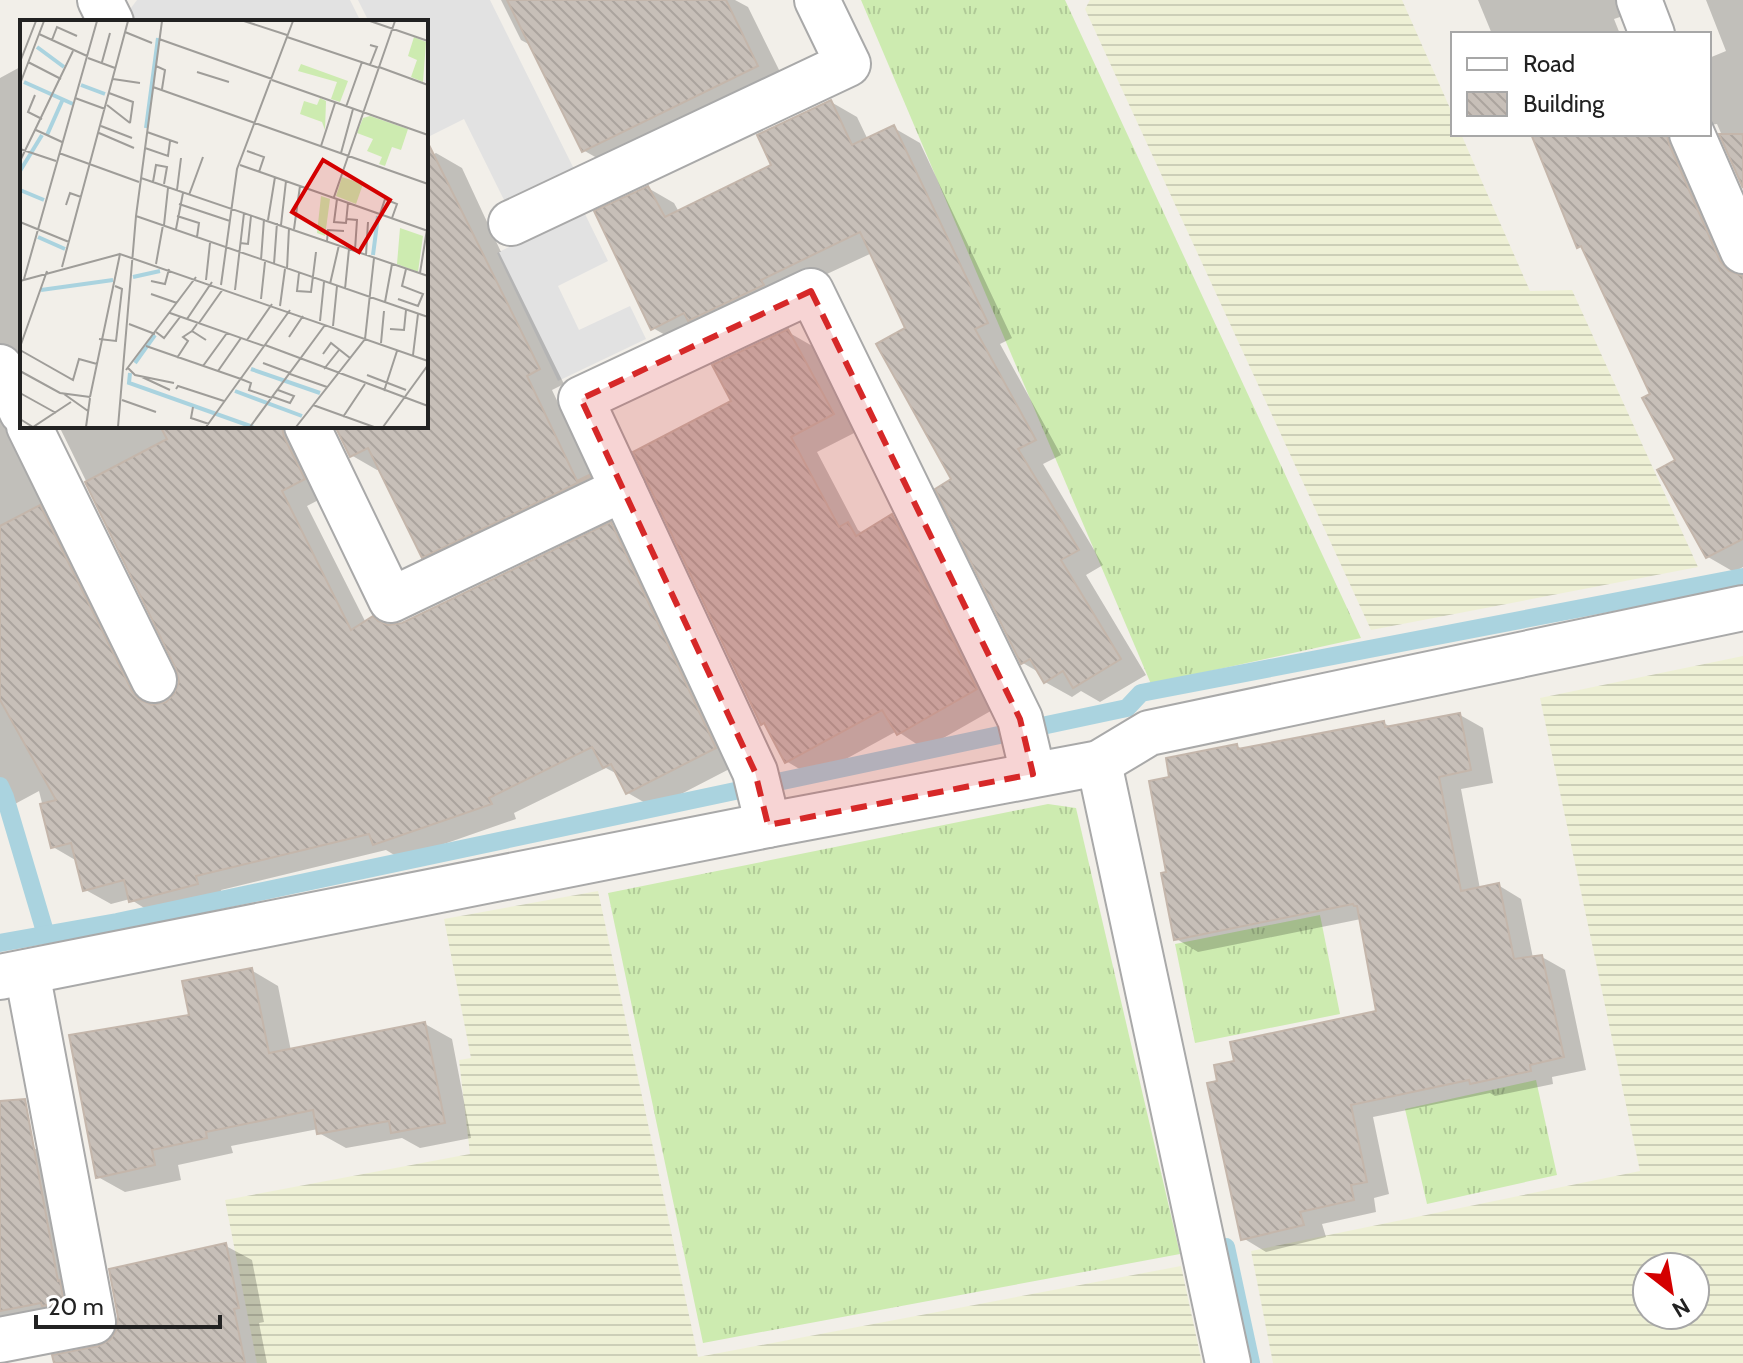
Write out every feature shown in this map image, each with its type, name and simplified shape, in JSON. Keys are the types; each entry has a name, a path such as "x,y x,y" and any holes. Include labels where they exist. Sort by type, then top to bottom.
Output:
{"street":[{"path":"100,0 110,20"},
{"path":"511,223 848,64 817,0"},
{"path":"1639,0 1651,32"},
{"path":"1693,136 1743,251"},
{"path":"762,800 581,399 811,291 1027,747"},
{"path":"0,367 20,408"},
{"path":"30,428 154,680"},
{"path":"308,428 391,600 623,489"},
{"path":"0,1340 93,1322 13,974 762,800 1027,747 1099,763 1149,733 1743,608"},
{"path":"1099,763 1228,1363"}],"highlighted area":[{"path":"811,291 1020,719 1033,774 768,825 755,772 581,399"}],"green space":[{"path":"861,0 1065,0 1361,638 1151,684"},
{"path":"1090,0 1402,0 1451,110 1451,136 1462,136 1530,291 1572,290 1698,567 1371,630 1085,9"},
{"path":"1743,656 1743,1363 1273,1363 1251,1251 1640,1171 1540,698"},
{"path":"1048,804 1076,808 1180,1254 703,1343 608,893"},
{"path":"598,891 698,1357 1181,1266 1202,1363 257,1363 225,1200 470,1154 459,1060 471,1058 444,919"},
{"path":"1320,915 1340,1014 1195,1043 1175,944"},
{"path":"1536,1080 1557,1175 1427,1204 1405,1109"}],"shaded area":[{"path":"137,0 350,0 360,20 133,20 128,12"},
{"path":"358,0 490,0 574,169 506,204 464,119 428,137 428,20 368,20"},
{"path":"583,210 608,261 558,286 579,330 630,306 646,339 558,381 497,253"}],"building":[{"path":"507,0 726,0 758,66 582,152"},
{"path":"831,100 852,145 894,125 988,323 975,329 1036,440 1018,449 1079,550 1061,560 1121,659 1073,688 1063,671 1044,683 1030,659 1021,664 935,489 951,479 876,344 905,328 860,232 761,280 764,285 688,321 684,313 651,330 594,211 648,186 665,217 771,165 757,135"},
{"path":"1719,134 1743,134 1743,188"},
{"path":"1532,136 1667,136 1720,261 1729,271 1743,276 1743,539 1706,558 1657,470 1675,460 1642,398 1650,394 1581,246 1577,248"},
{"path":"428,143 540,369 527,376 577,481 590,477 422,558 368,448 350,457 336,428 428,428"},
{"path":"788,329 834,414 791,437 839,527 848,522 856,536 892,514 977,689 897,735 882,710 785,763 764,723 761,725 633,452 731,401 712,365"},
{"path":"161,428 282,428 305,479 282,491 351,630 373,616 388,625 402,623 611,522 716,748 626,794 611,764 603,768 592,747 489,798 492,804 373,845 369,834 196,876 198,884 129,902 124,880 83,891 71,843 51,848 40,804 56,800 0,700 0,526 40,505 132,691 140,700 152,705 166,702 179,682 176,669 85,482 167,439"},
{"path":"1460,713 1471,770 1439,777 1461,891 1499,883 1514,959 1542,955 1564,1057 1530,1065 1531,1071 1470,1084 1469,1080 1351,1105 1367,1182 1351,1185 1354,1200 1300,1212 1304,1225 1241,1240 1207,1083 1217,1081 1214,1065 1234,1061 1230,1042 1376,1011 1357,906 1353,904 1174,940 1161,873 1166,872 1149,781 1169,777 1166,758 1237,744 1238,749 1384,721 1385,727"},
{"path":"252,968 269,1053 425,1022 445,1123 391,1133 389,1121 317,1134 313,1110 206,1132 207,1138 152,1150 155,1165 96,1178 69,1035 189,1015 182,981"},
{"path":"25,1099 64,1302 0,1311 0,1101"},
{"path":"226,1243 239,1308 234,1309 245,1363 54,1363 52,1355 98,1346 110,1340 116,1331 118,1317 109,1269"}],"waterway":[{"path":"0,943 117,922 1127,708 1141,693 1743,577"},
{"path":"0,786 46,935"},
{"path":"1226,1247 1251,1363"}]}
